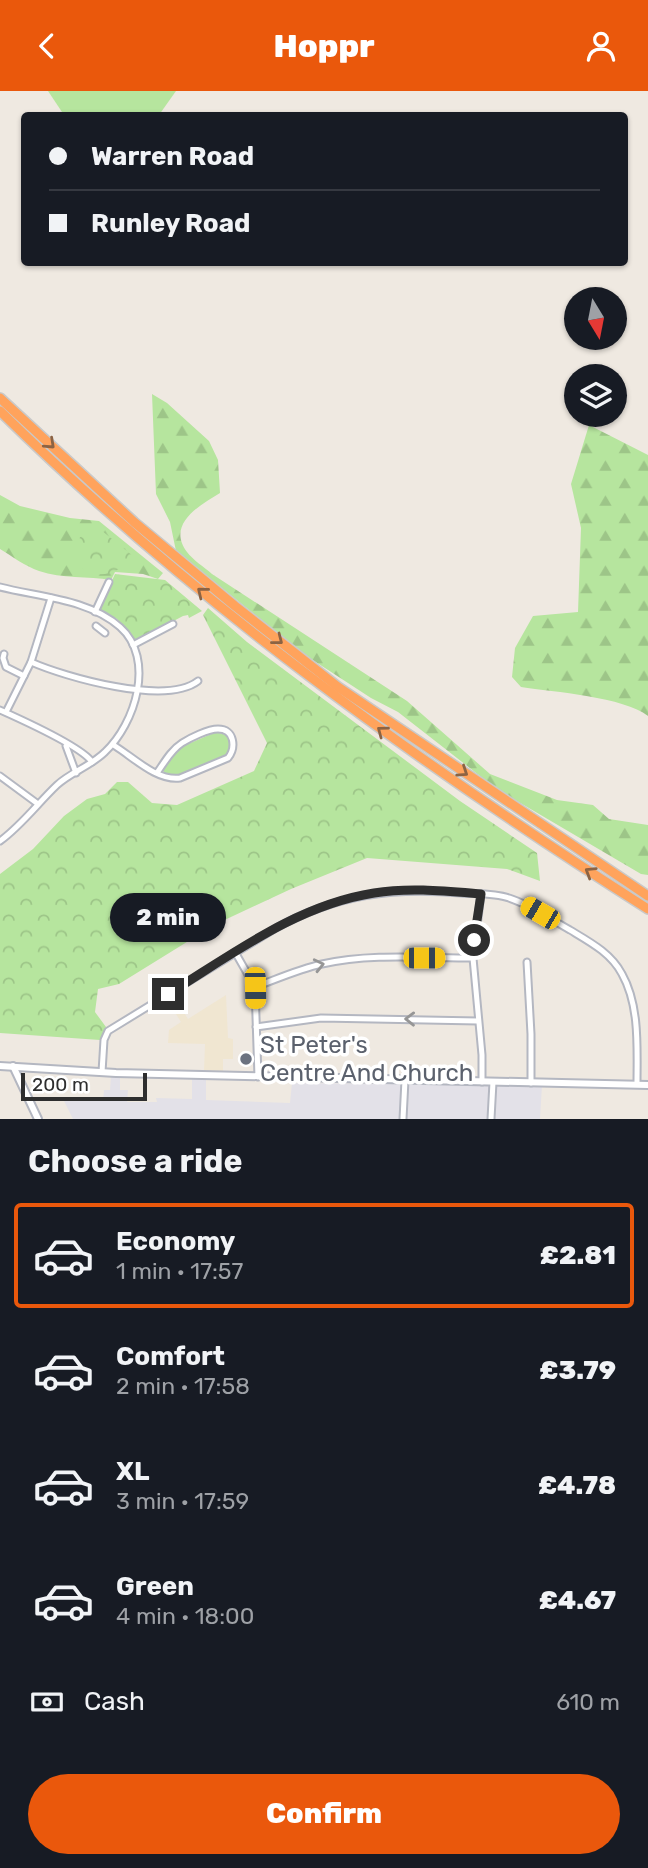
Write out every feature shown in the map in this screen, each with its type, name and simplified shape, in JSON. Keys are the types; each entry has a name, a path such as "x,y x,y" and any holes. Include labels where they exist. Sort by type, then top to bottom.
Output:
{"highway":[{"path":"0,398 134,522 338,687 648,896"},
{"path":"0,411 38,448 187,579 290,662 394,740 569,859 648,909"}],"street":[{"path":"95,612 109,582"},
{"path":"0,587 51,598 108,619 120,627 133,645 138,664 132,711 113,744 92,762 59,783 0,841"},
{"path":"51,598 31,662 3,711 65,743 92,762"},
{"path":"101,629 108,619"},
{"path":"133,645 173,624"},
{"path":"4,654 6,667 24,676"},
{"path":"31,662 81,681 161,691 192,685 198,681"},
{"path":"113,744 164,778 180,778 228,758 234,745 233,738 223,729 216,729 183,742 157,773"},
{"path":"65,743 76,773"},
{"path":"0,776 38,804"},
{"path":"102,1072 104,1040 108,1031 235,952 305,912 342,899 407,890 506,897 526,904 596,945 621,971 630,991 637,1084"},
{"path":"481,894 473,958 482,1082"},
{"path":"235,952 255,988 258,1077"},
{"path":"255,988 298,970 362,958 473,958"},
{"path":"527,962 531,1083"},
{"path":"256,1027 321,1018 478,1021"},
{"path":"0,1066 258,1077 648,1085"},
{"path":"13,1066 38,1119"},
{"path":"403,1119 405,1080"},
{"path":"491,1119 493,1082"}],"shaded area":[{"path":"172,994 188,1019 226,995 228,1038 233,1039 233,1059 223,1059 223,1071 204,1071 205,1044 168,1043 169,1030 181,1022 166,998"},
{"path":"111,1076 120,1077 120,1090 128,1090 127,1102 157,1102 156,1098 192,1099 192,1079 206,1079 206,1100 290,1103 292,1083 542,1085 540,1119 73,1119 62,1097 103,1101 104,1090 110,1090"}],"green space":[{"path":"48,91 176,91 161,112 62,112"},
{"path":"152,394 167,403 209,441 218,460 220,493 203,503 188,517 180,533 192,558 212,574 407,701 490,774 557,800 593,805 609,819 648,825 648,875 641,874 498,790 398,712 371,698 305,655 176,551 170,522 156,494"},
{"path":"588,427 648,455 648,716 623,704 606,700 521,687 512,677 515,648 533,616 578,612 581,528 571,484"},
{"path":"0,495 20,506 70,518 99,521 163,573 158,579 143,574 115,572 111,580 57,575 29,567 0,549"},
{"path":"101,530 133,556 120,569 96,574 88,572 74,560 80,537"},
{"path":"115,574 165,580 202,611 189,618 188,615 183,616 136,641 117,619 99,609"},
{"path":"208,608 247,642 460,801 537,853 540,881 507,869 367,858 216,924 119,984 98,989 95,1012 106,1027 100,1040 0,1033 0,874 33,849 64,816 87,799 105,794 117,782 128,782 152,803 177,805 254,771 267,743 203,615"},
{"path":"216,732 226,735 230,740 229,754 184,776 164,775 163,767 181,747"}],"place":[{"name":"St Peter's Centre And Church","path":"246,1059"}],"route":[{"path":"168,994 305,912 342,899 375,893 407,890 481,894 474,940"}]}
